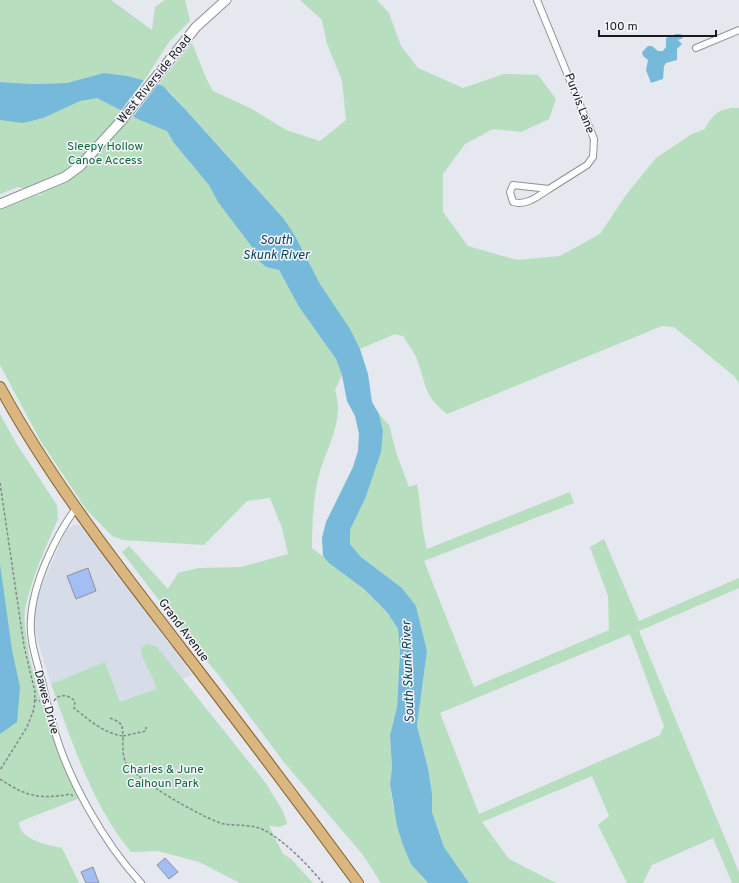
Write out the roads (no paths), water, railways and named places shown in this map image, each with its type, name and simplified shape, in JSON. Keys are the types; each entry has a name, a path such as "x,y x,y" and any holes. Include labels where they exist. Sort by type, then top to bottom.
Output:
{"main road":[{"name":"West Riverside Road","path":"0,204 65,177 86,161 196,27 226,0"},
{"name":"Grand Avenue","path":"0,387 46,463 76,508 358,883"}],"street":[{"name":"Purvis Lane","path":"537,0 594,139 593,157 588,164 549,189 525,202 513,202 510,192 513,184 549,189"},
{"path":"696,48 739,30"},
{"name":"Dawes Drive","path":"76,508 66,522 54,545 34,597 30,620 31,637 53,726 78,790 115,852 141,883"}],"water":[{"path":"676,34 681,34 683,38 678,40 682,44 677,49 677,60 666,63 664,66 663,79 651,83 646,70 648,60 643,56 642,52 648,46 652,46 658,51 663,51 666,47 666,38"},
{"name":"South Skunk River","path":"104,73 128,76 163,86 185,109 284,219 295,236 320,284 350,329 360,349 368,374 372,402 379,414 383,431 381,452 365,499 350,530 350,544 361,557 402,588 416,606 427,651 417,726 428,768 432,794 432,812 444,847 469,883 428,883 411,864 397,826 390,784 392,768 390,735 397,707 400,651 398,629 387,612 364,589 329,563 323,556 322,538 326,522 353,467 358,451 359,434 355,416 347,401 342,375 336,359 299,307 279,270 266,267 259,261 252,247 218,202 209,185 174,143 167,131 140,120 97,98 80,101 43,118 23,123 0,120 0,82 32,84 67,83"},
{"path":"0,564 12,650 20,687 17,722 0,734"}],"park label":[{"name":"Sleepy Hollow Canoe Access","path":"105,153"},
{"name":"Charles & June Calhoun Park","path":"163,776"}]}
